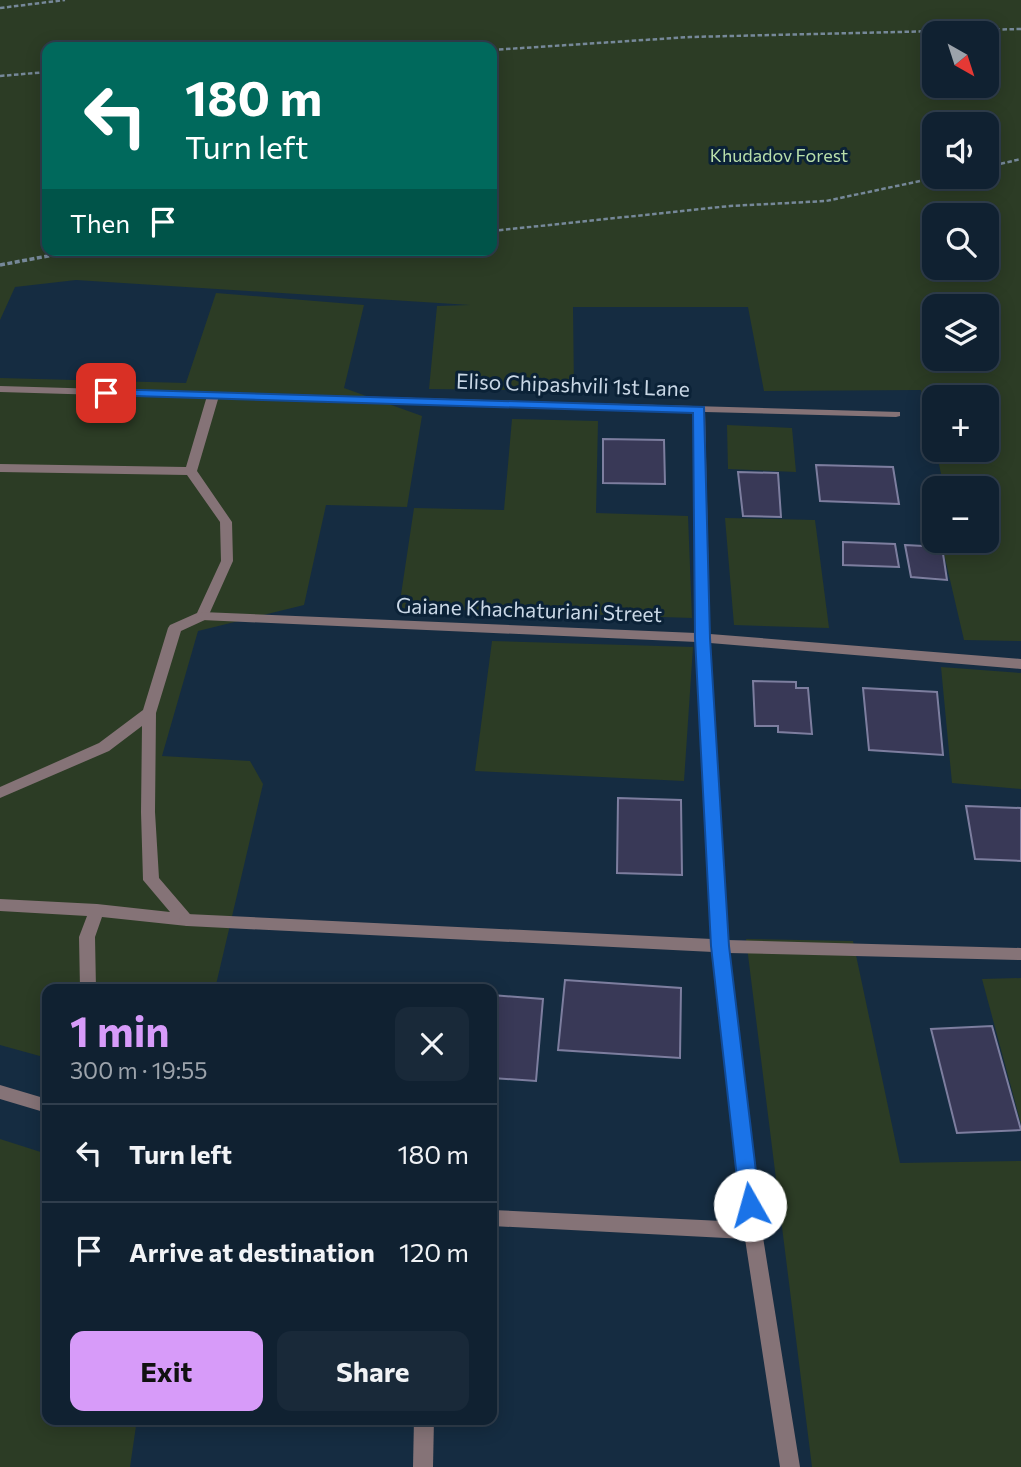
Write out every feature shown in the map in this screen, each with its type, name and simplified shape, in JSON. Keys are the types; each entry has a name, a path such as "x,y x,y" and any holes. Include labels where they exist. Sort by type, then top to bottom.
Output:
{"street":[{"name":"Eliso Chipashvili 1st Lane","path":"0,389 699,410 703,638 720,946 753,1231 790,1467"},
{"path":"191,471 213,396"},
{"path":"699,410 896,414"},
{"path":"0,468 191,471"},
{"path":"187,920 151,880 148,812 149,713 175,628 202,616 228,561 226,522 191,471"},
{"name":"Gaiane Khachaturiani Street","path":"202,616 703,638 1021,664"},
{"path":"0,793 104,747 149,713"},
{"path":"0,905 97,909 187,920 720,946 1021,954"},
{"path":"88,984 87,937 97,909"},
{"path":"0,1093 42,1105"},
{"path":"497,1218 753,1231"},
{"path":"423,1467 424,1425"}],"path":[{"path":"0,8 65,0"},
{"path":"497,49 571,41 699,36 1021,29"},
{"path":"0,76 42,72"},
{"path":"999,164 1021,159"},
{"path":"497,230 730,206 826,201 922,181"},
{"path":"0,265 48,256"}],"green space":[{"name":"Khudadov Forest","path":"0,0 1021,0 1021,641 964,640 944,553 999,553 999,476 941,476 939,462 999,462 999,385 922,385 922,394 921,390 764,391 748,307 573,307 574,391 429,389 437,306 470,305 76,280 15,287 0,320"},
{"path":"216,293 364,305 344,388 422,416 407,507 326,505 304,605 198,631 162,756 250,761 263,784 216,984 42,984 42,1057 0,1045 0,378 186,383"},
{"path":"512,419 598,421 596,513 688,516 692,618 399,608 414,508 504,510"},
{"path":"727,425 792,428 796,472 728,469"},
{"path":"725,518 815,520 829,628 734,625"},
{"path":"492,641 693,647 684,781 475,771"},
{"path":"941,667 1021,673 1021,789 952,783"},
{"path":"746,939 853,941 900,1163 1021,1161 1021,1467 812,1467"},
{"path":"1021,978 1021,1124 982,979"},
{"path":"0,1139 42,1152 42,1425 136,1425 130,1467 0,1467"}],"building":[{"path":"603,439 664,440 665,484 603,483"},
{"path":"816,465 893,467 899,504 820,501"},
{"path":"738,472 778,473 781,517 743,516"},
{"path":"843,542 895,544 899,567 843,565"},
{"path":"905,545 922,546 922,553 943,553 947,580 911,577"},
{"path":"753,681 796,682 796,688 808,688 812,734 778,732 778,726 755,726"},
{"path":"863,688 937,692 943,755 869,750"},
{"path":"618,798 681,800 682,875 617,873"},
{"path":"966,806 1021,808 1021,861 975,859"},
{"path":"565,980 681,988 680,1058 558,1050"},
{"path":"497,995 543,999 536,1081 497,1078"},
{"path":"992,1026 1021,1130 957,1133 931,1029"}],"route":[{"path":"106,393 699,410 703,638 720,946 750,1205"}]}
